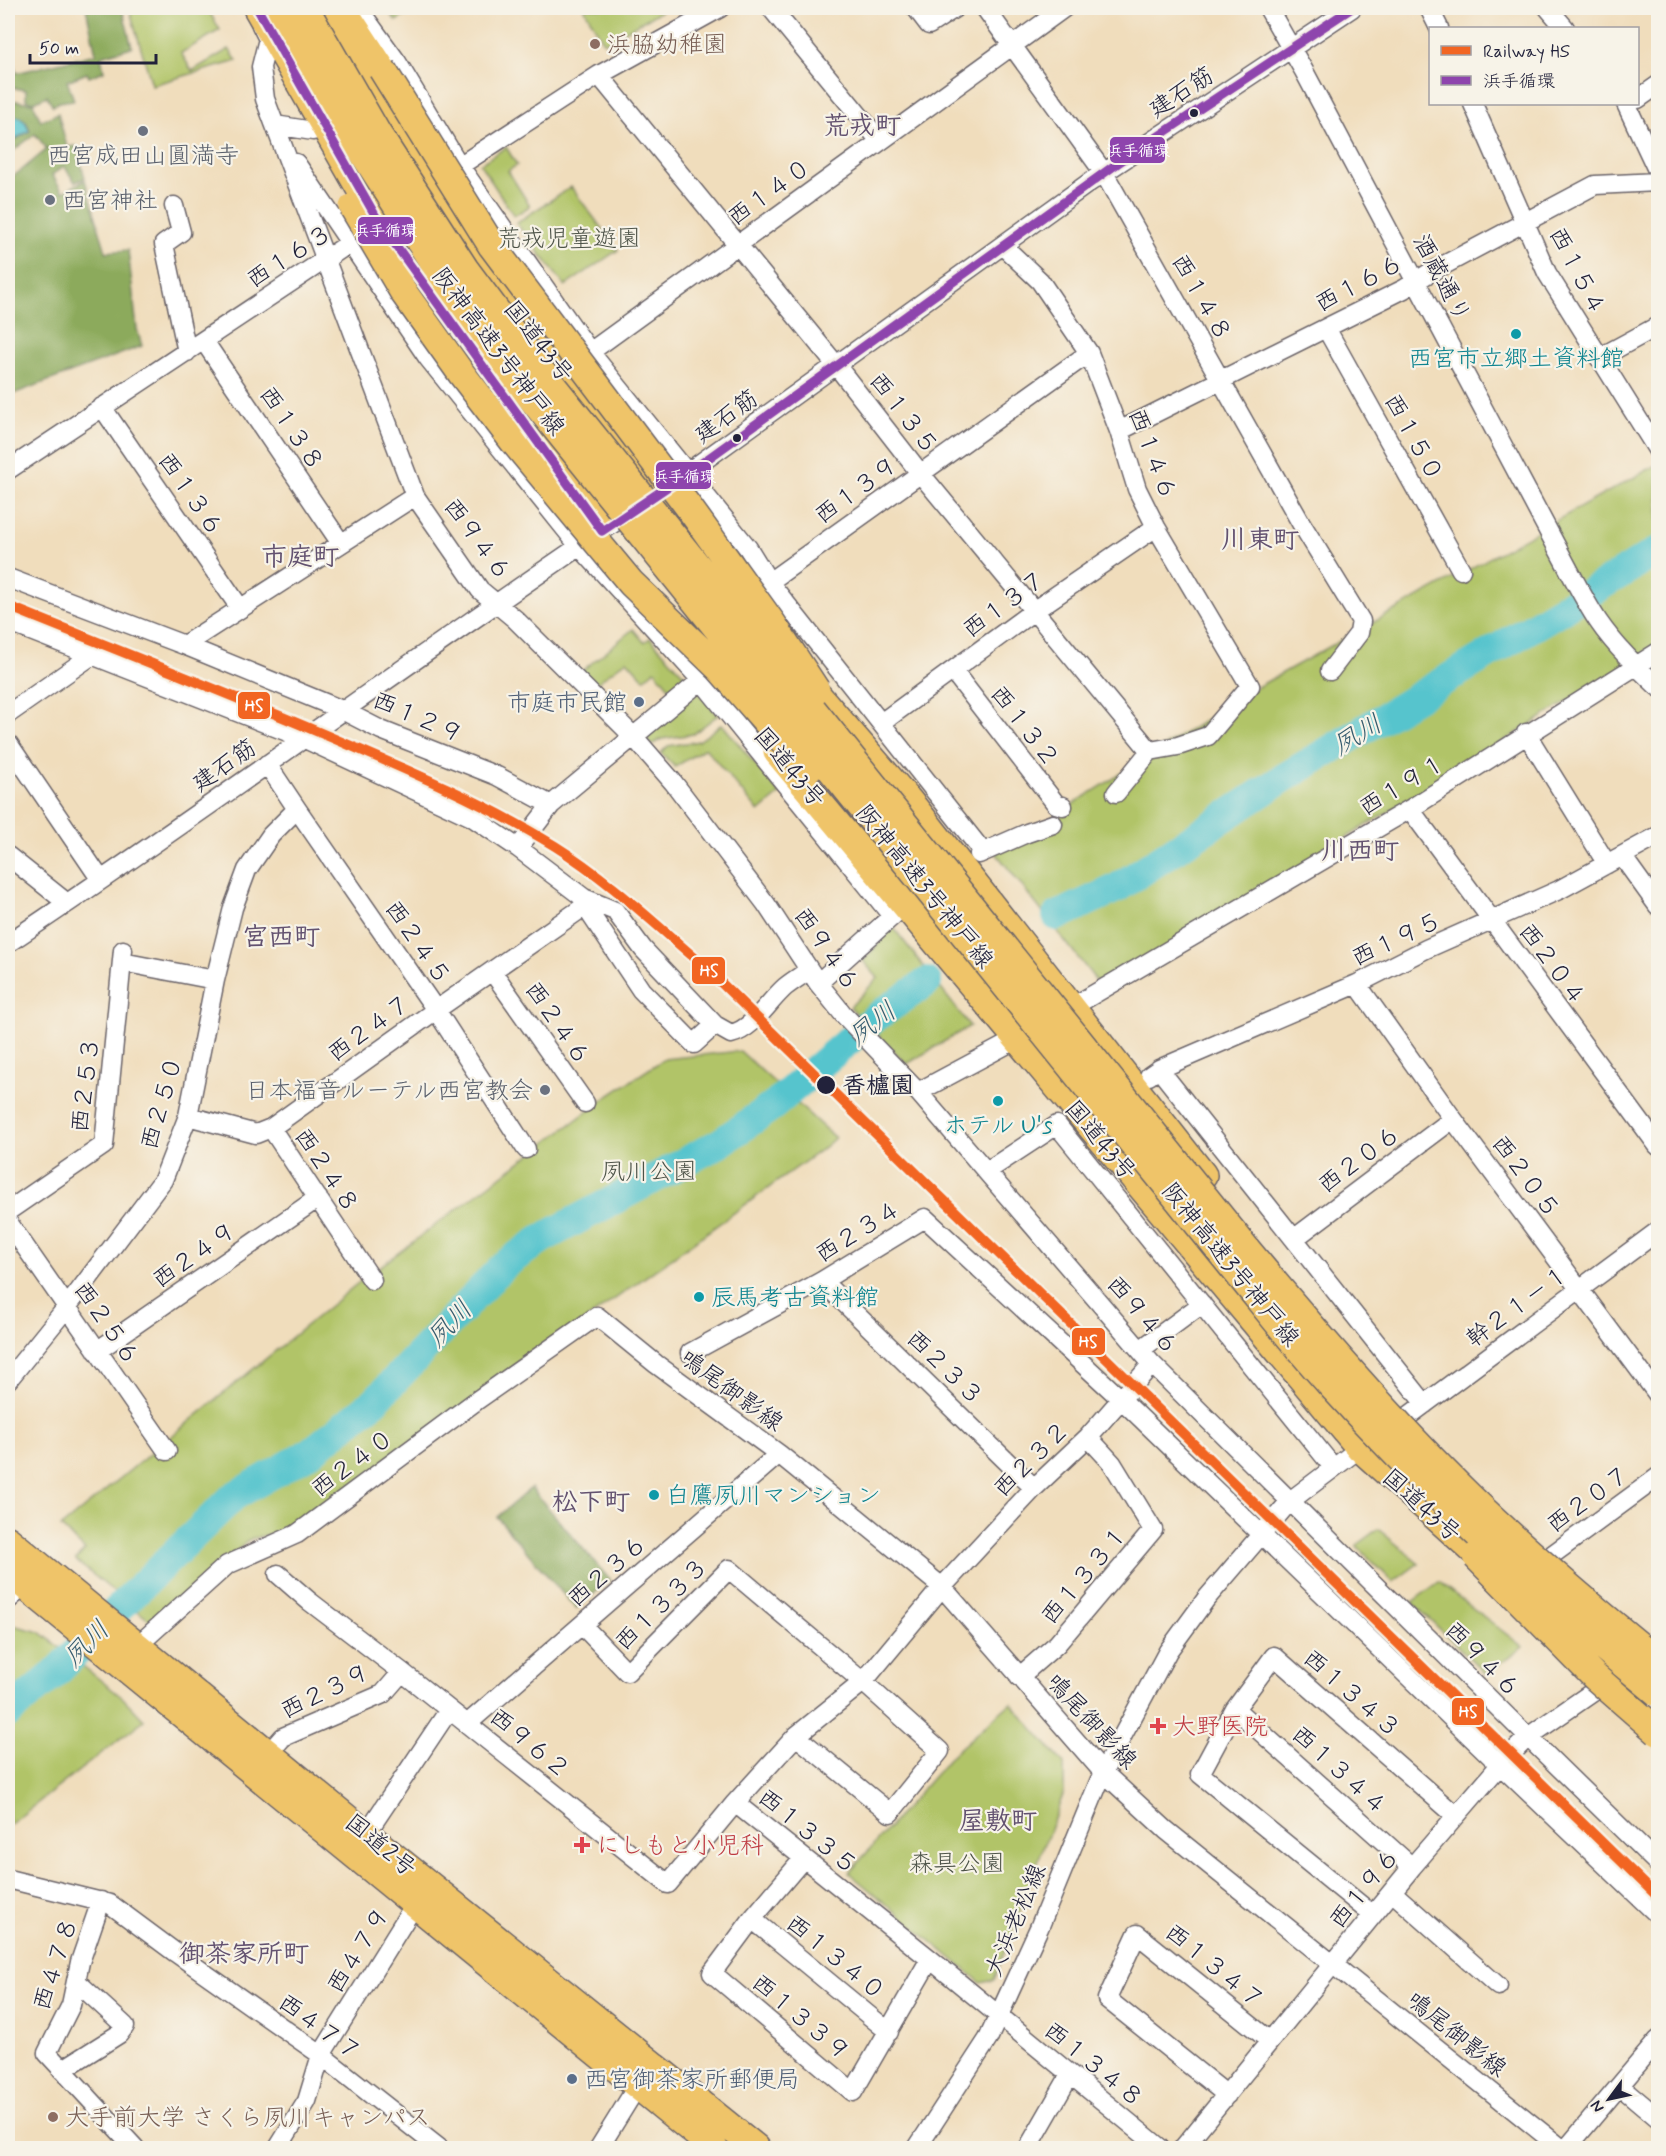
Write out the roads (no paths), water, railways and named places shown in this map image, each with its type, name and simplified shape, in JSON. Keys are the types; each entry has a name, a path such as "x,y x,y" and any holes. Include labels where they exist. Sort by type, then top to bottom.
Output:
{"highway":[{"name":"国道43号","path":"255,8 379,222 706,676 1003,1048 1360,1448 1659,1717"},
{"name":"阪神高速3号神戸線","path":"279,8 358,146 445,281 524,389 912,853 1346,1366 1470,1497 1527,1549 1657,1653"},
{"name":"阪神高速3号神戸線","path":"305,8 376,133 465,268 912,853 1231,1265 1328,1383 1389,1447 1511,1566 1659,1693"},
{"name":"国道43号","path":"320,8 354,65 496,285 762,630 909,801 1259,1247 1403,1420 1545,1560 1657,1653"},
{"path":"342,8 492,246 687,505 772,623 912,853"},
{"path":"268,39 352,207 404,293 461,373 631,583 720,669 848,815 912,853"},
{"path":"1231,1265 1278,1344 1415,1495 1595,1677 1659,1732"},
{"name":"国道2号","path":"8,1540 21,1582 81,1617 268,1754 756,2148"},
{"path":"1551,1621 1659,1741"},
{"name":"国道2号","path":"124,1647 415,1904 714,2148"}],"street":[{"path":"255,8 268,39"},
{"path":"358,8 397,62 459,165 590,352 748,548 769,582 981,853 1053,824"},
{"name":"西１６３","path":"8,470 352,243 459,165 695,13 720,8"},
{"path":"771,8 880,141"},
{"path":"916,8 929,25 955,8"},
{"name":"西１４８","path":"985,8 1104,172 1301,523 1361,621 1359,633 1330,671"},
{"name":"西１４０","path":"590,352 1064,8"},
{"name":"酒蔵通り","path":"1268,8 1292,48 1597,620 1642,658 1659,687"},
{"name":"建石筋","path":"8,943 579,546 688,473 1104,172 1352,8"},
{"path":"1429,8 1438,27"},
{"path":"1548,8 1564,27"},
{"name":"西９４６","path":"268,39 261,67 265,99 324,260 415,496 480,590 515,619 633,736 673,782 766,904 814,977 843,1014 918,1092 1152,1364 1659,1864"},
{"name":"西１３５","path":"599,75 836,364 920,473 1150,751"},
{"path":"1639,98 1659,85"},
{"name":"西１５４","path":"1473,105 1547,273 1659,451"},
{"path":"1632,105 1659,172"},
{"path":"313,130 278,133 428,358 579,546 706,676 894,914 880,929 814,977 787,986 739,1032 731,1034 715,1025 643,949 615,911 584,902"},
{"name":"西１６６","path":"1119,431 1404,289 1416,280 1595,185 1659,182"},
{"path":"174,206 181,232 164,244 187,352"},
{"name":"西１４６","path":"1003,246 1040,281 1089,353 1119,431 1137,489 1156,528 1250,686 1208,736 1178,746 1150,751"},
{"path":"1599,358 1659,326"},
{"name":"西１５０","path":"1326,328 1461,570"},
{"name":"西１３８","path":"204,340 340,542"},
{"name":"西１３９","path":"769,582 1089,353"},
{"name":"西１３６","path":"102,406 240,608"},
{"path":"184,645 340,542 415,496"},
{"name":"西１３７","path":"881,723 1035,610 1156,528"},
{"name":"西１２９","path":"8,578 184,645 342,710 381,730 497,776 551,805"},
{"path":"8,622 303,738 472,817 518,848 584,902 641,990 693,1044 715,1025"},
{"path":"518,848 551,805 762,630"},
{"path":"8,714 91,656"},
{"name":"西１９１","path":"1072,1007 1407,808 1526,735 1642,658"},
{"name":"西１３２","path":"952,671 1056,804 1063,806"},
{"path":"1526,735 1615,860 1659,906"},
{"path":"8,743 101,880"},
{"path":"1116,793 1150,751"},
{"name":"西２４５","path":"267,764 436,1010 526,1149"},
{"name":"西２０４","path":"1407,808 1659,1146"},
{"name":"西２５０","path":"8,1380 67,1307 163,1180 188,1116 215,980 233,908 247,870 271,836 297,809"},
{"name":"西１９５","path":"1295,1238 1154,1072 1357,984 1426,950 1492,922 1559,890 1659,836"},
{"path":"8,856 67,903"},
{"name":"西２４７","path":"271,1128 492,971 584,902"},
{"name":"西２５３","path":"8,1211 104,1145 122,956 215,980"},
{"name":"西２４６","path":"492,971 585,1102"},
{"name":"西２０５","path":"1357,984 1453,1119 1659,1395"},
{"path":"918,1092 1003,1048"},
{"name":"西２４８","path":"188,1116 256,1134 271,1128 372,1280"},
{"name":"西２０６","path":"1295,1238 1453,1119"},
{"path":"987,1171 1057,1125 1333,1467"},
{"name":"西２４９","path":"97,1351 318,1198"},
{"name":"西２３４","path":"690,1353 822,1281 925,1218 1122,1400"},
{"name":"西２５６","path":"8,1222 167,1451"},
{"name":"幹２１－１","path":"1403,1420 1659,1230"},
{"path":"1295,1238 1425,1404"},
{"name":"西２３３","path":"822,1281 1034,1488"},
{"path":"1140,1350 1202,1304"},
{"name":"鳴尾御影線","path":"597,1316 656,1364 779,1454 942,1587 1103,1772 1166,1830 1562,2148"},
{"name":"西２４０","path":"124,1647 227,1565 297,1534 476,1401 597,1316"},
{"name":"西２３２","path":"942,1587 1034,1488 1088,1437 1152,1364"},
{"path":"1122,1400 1659,1915"},
{"name":"西１３３１","path":"1019,1677 1057,1644 1153,1530 1112,1463 1088,1437"},
{"path":"1290,1501 1360,1448"},
{"name":"西２３６","path":"467,1724 779,1454"},
{"name":"西２０７","path":"1545,1560 1659,1478"},
{"name":"大浜老松線","path":"917,2148 988,2039 999,2018 1103,1772 1168,1651 1206,1599 1290,1501"},
{"name":"西１３３３","path":"582,1625 627,1672 729,1569 863,1682"},
{"name":"西９６２","path":"278,1574 309,1601 402,1672 668,1884 735,1803"},
{"name":"西１３３５","path":"942,1587 863,1682 796,1736 735,1803 930,1959 999,2018"},
{"name":"西１３４３","path":"1373,1915 1200,1774 1235,1709 1274,1656 1455,1815"},
{"name":"西２３９","path":"268,1754 284,1737 383,1694 402,1672"},
{"path":"796,1736 890,1813 940,1751 863,1682"},
{"name":"西１９６","path":"1184,2148 1412,1867 1500,1765 1528,1737 1606,1683"},
{"name":"西１３４４","path":"1235,1709 1412,1867"},
{"path":"366,1833 449,1710"},
{"name":"西１３３９","path":"803,1859 752,1919 712,1973 853,2092 930,1959"},
{"name":"西４７７","path":"10,1884 110,1904 321,2055 440,2148"},
{"path":"1392,1892 1498,1986"},
{"name":"西４７８","path":"101,1901 80,1962 71,2005 47,2053 135,2148"},
{"name":"西４７９","path":"278,2148 307,2101 321,2055 415,1904"},
{"name":"西１３４０","path":"752,1919 889,2032"},
{"name":"西１３４７","path":"1227,2095 1107,1999 1137,1934 1270,2041"},
{"path":"62,2070 119,2034 125,2026 77,1982"},
{"name":"西１３４８","path":"999,2018 1160,2148"},
{"path":"1567,2148 1659,2040"},
{"path":"1028,2148 1070,2075"},
{"path":"599,2148 638,2085"},
{"path":"1620,2086 1659,2118"}],"water":[{"path":"8,116 20,117 26,123 29,131 8,143"}],"waterway":[{"name":"夙川","path":"1057,916 1117,888 1282,779 1658,551"},
{"name":"夙川","path":"8,1713 57,1672 234,1496 311,1452 375,1401 504,1265 543,1238 720,1143 774,1105 876,1017 927,982"}],"rail line":[{"name":"HS","path":"8,606 213,688 447,788 529,830 575,859 612,887 703,965 1658,1897"}],"place":[{"name":"浜脇幼稚園","path":"595,44"},
{"name":"西宮成田山圓満寺","path":"143,131"},
{"name":"西宮神社","path":"50,200"},
{"name":"西宮市立郷土資料館","path":"1516,334"},
{"name":"市庭市民館","path":"639,702"},
{"name":"香櫨園","path":"826,1085"},
{"name":"日本福音ルーテル西宮教会","path":"545,1090"},
{"name":"ホテル U's","path":"998,1101"},
{"name":"辰馬考古資料館","path":"699,1297"},
{"name":"白鷹夙川マンション","path":"654,1495"},
{"name":"大野医院","path":"1158,1726"},
{"name":"にしもと小児科","path":"582,1845"},
{"name":"西宮御茶家所郵便局","path":"572,2079"},
{"name":"大手前大学 さくら夙川キャンパス","path":"53,2117"}],"district":[{"name":"荒戎町","path":"862,125"},
{"name":"川東町","path":"1260,539"},
{"name":"市庭町","path":"300,556"},
{"name":"川西町","path":"1360,850"},
{"name":"宮西町","path":"281,936"},
{"name":"松下町","path":"591,1501"},
{"name":"屋敷町","path":"998,1820"},
{"name":"御茶家所町","path":"244,1953"}],"park label":[{"name":"荒戎児童遊園","path":"569,238"},
{"name":"夙川公園","path":"649,1171"},
{"name":"森具公園","path":"957,1863"}]}
